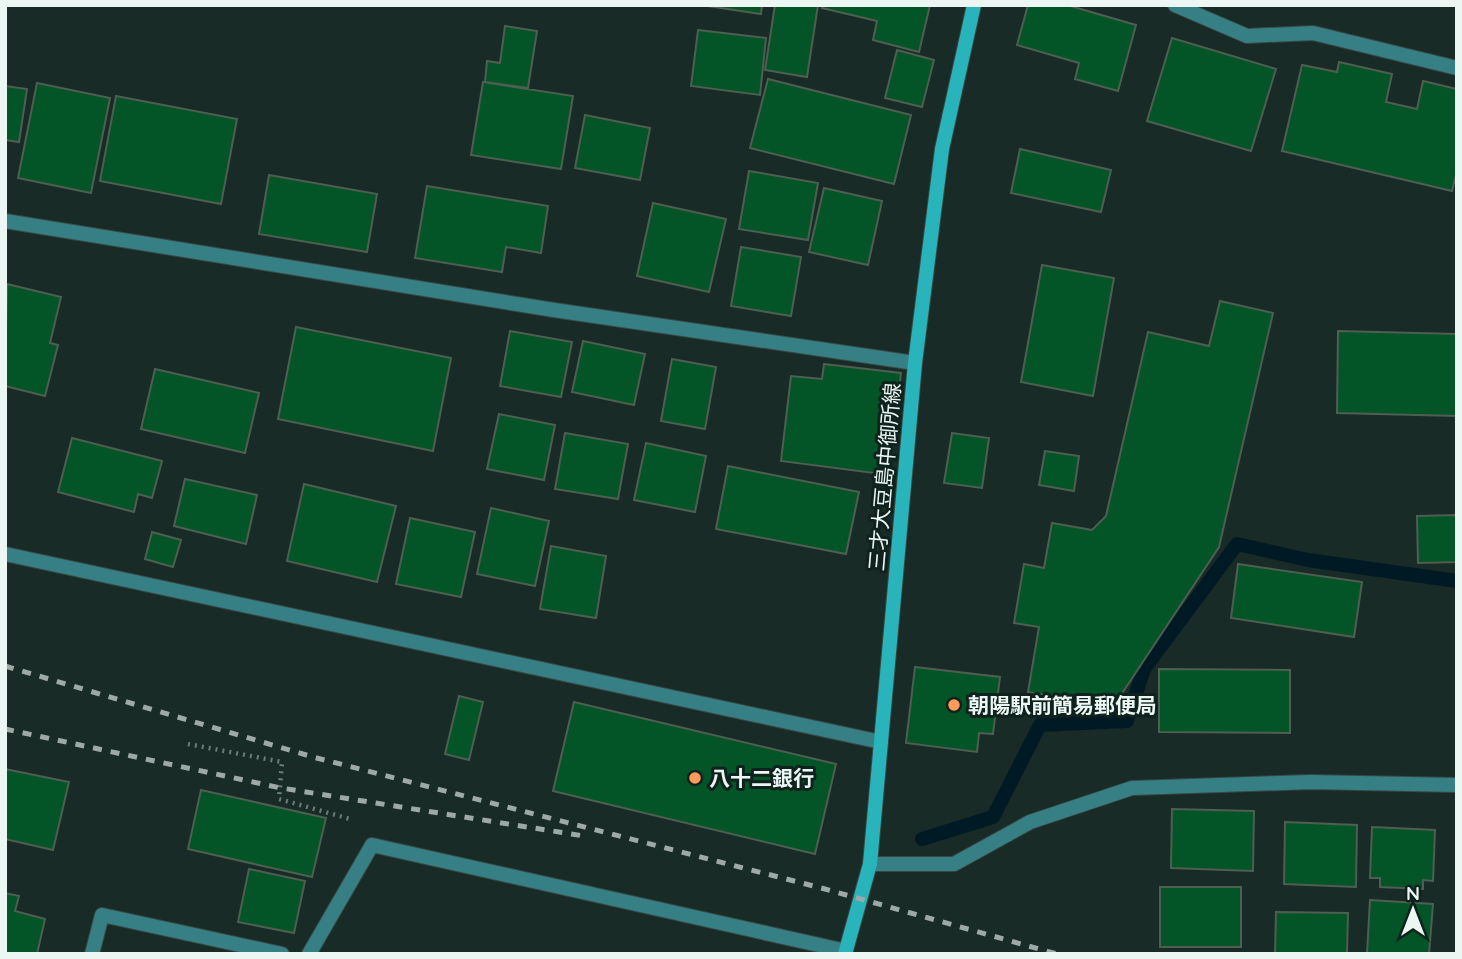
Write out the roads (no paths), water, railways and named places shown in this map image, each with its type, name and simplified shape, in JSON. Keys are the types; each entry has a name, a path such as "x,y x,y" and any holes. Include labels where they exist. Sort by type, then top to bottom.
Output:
{"main road":[{"name":"三才大豆島中御所線","path":"845,952 870,864 915,363 942,149 974,5"}],"street":[{"path":"1175,5 1247,36 1313,33 1457,68"},
{"path":"5,220 554,310 915,363"},
{"path":"5,554 881,742"},
{"path":"870,864 954,864 1030,822 1132,788 1311,782 1457,785"},
{"path":"309,954 372,845 845,952"},
{"path":"92,954 102,915 282,954"}],"waterway":[{"path":"922,839 993,817 1040,725 1127,721 1144,669 1237,544 1308,560 1457,581"}],"railway":[{"path":"5,666 313,757 825,889 1057,954"},
{"path":"5,729 281,788 584,836"}],"place":[{"name":"朝陽駅前簡易郵便局","path":"954,705"},
{"name":"八十二銀行","path":"695,778"}]}
